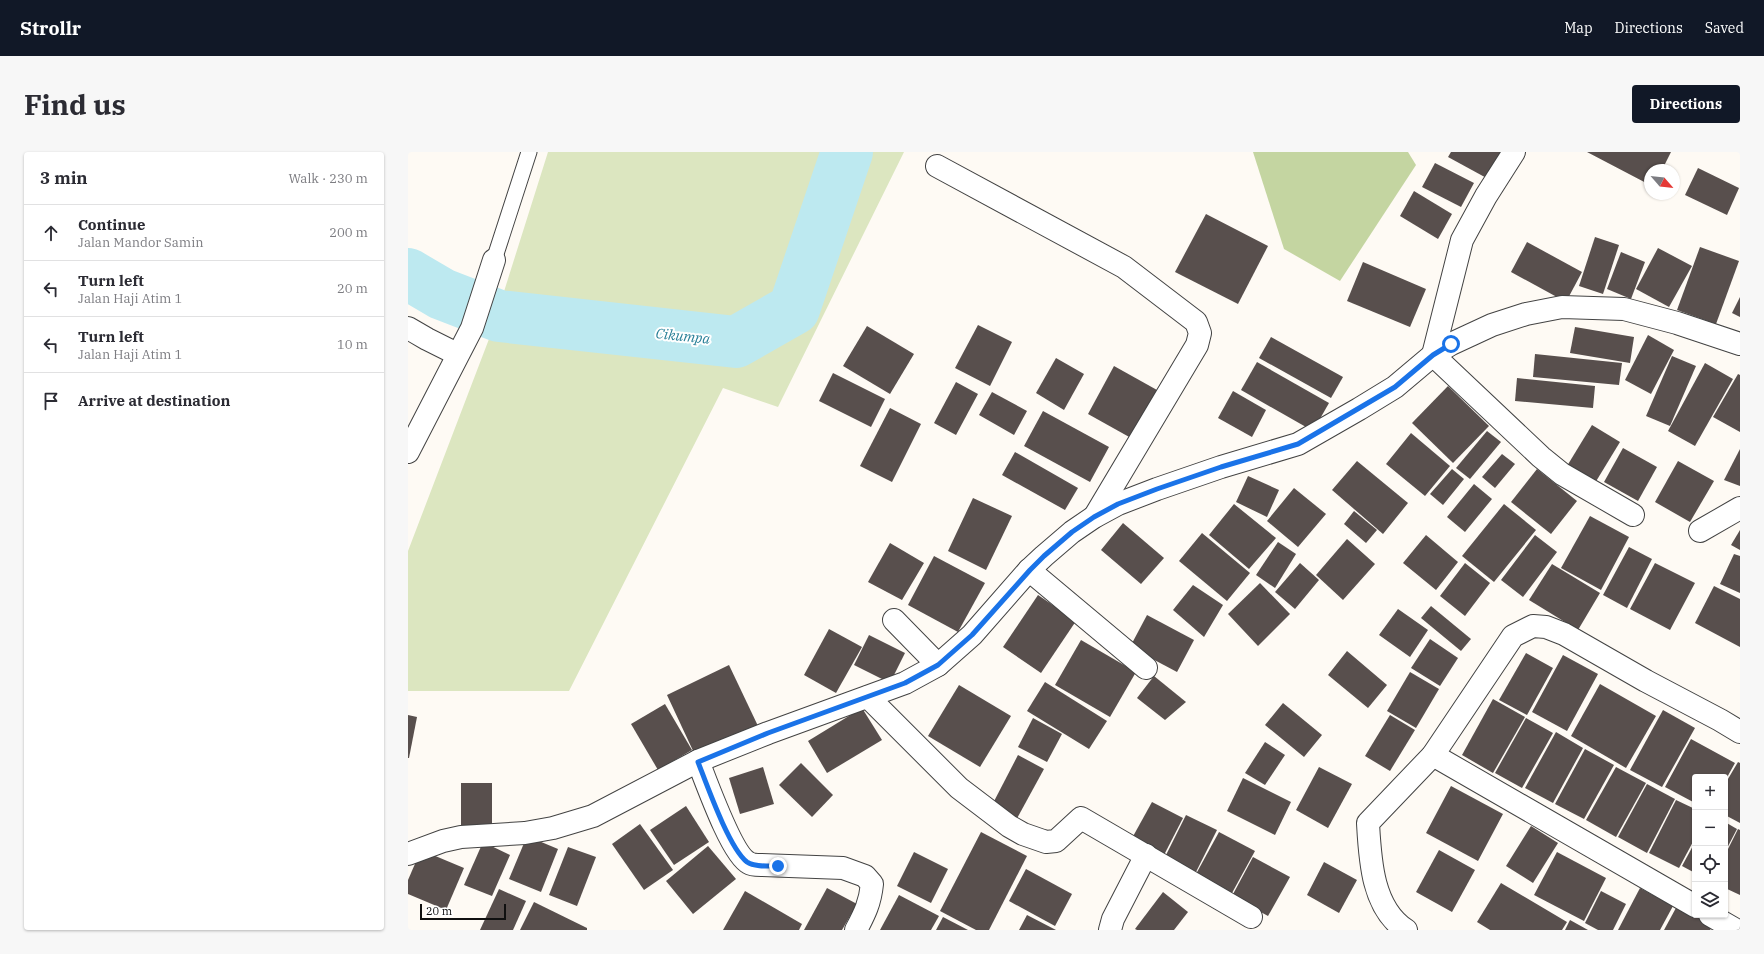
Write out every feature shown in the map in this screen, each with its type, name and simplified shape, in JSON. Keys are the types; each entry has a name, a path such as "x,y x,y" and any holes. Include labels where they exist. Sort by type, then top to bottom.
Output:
{"street":[{"path":"1433,355 1462,240 1486,196 1514,152"},
{"path":"937,166 1124,267 1196,322 1200,333 1197,345 1094,517"},
{"path":"408,452 457,354 472,328 494,260"},
{"path":"408,854 443,841 461,837 525,833 553,828 594,816 698,762 768,733 868,698 905,683 938,665 972,635 1030,570 1072,532 1094,517 1118,504 1157,489 1221,467 1298,444 1395,387 1433,355 1451,344 1492,325 1526,314 1562,307 1624,309 1677,323 1740,344"},
{"path":"408,328 457,354"},
{"path":"1433,355 1541,457 1562,474 1633,515"},
{"path":"1700,531 1740,508"},
{"path":"1030,570 1146,668"},
{"path":"894,620 938,665"},
{"path":"1406,930 1398,925 1388,913 1378,894 1370,860 1368,823 1433,755 1513,636 1533,626 1546,627 1564,634 1646,682 1720,720 1740,732"},
{"path":"868,698 959,788 1018,831 1035,839 1046,842 1056,841 1081,818 1251,917"},
{"path":"1433,755 1692,904"},
{"path":"698,762 729,835 740,854 748,863 761,865 843,868 865,876 872,884 868,907 856,930"},
{"path":"1110,930 1113,919 1146,855"},
{"path":"1715,918 1736,930"}],"lane":[{"path":"494,260 529,152"}],"green space":[{"path":"548,152 904,152 778,407 723,388 569,691 408,691 408,551 489,339"},
{"path":"1253,152 1408,152 1416,165 1340,281 1284,249"}],"building":[{"path":"1451,152 1507,152 1492,181 1448,157"},
{"path":"1587,152 1671,152 1665,164 1644,164 1644,182"},
{"path":"1435,163 1474,183 1461,207 1422,187"},
{"path":"1698,168 1739,188 1727,215 1685,195"},
{"path":"1414,191 1452,214 1438,239 1400,216"},
{"path":"1206,214 1268,246 1238,304 1175,272"},
{"path":"1595,237 1619,245 1603,294 1579,286"},
{"path":"1527,242 1582,272 1566,302 1511,272"},
{"path":"1700,247 1739,261 1716,324 1677,310"},
{"path":"1658,248 1692,266 1669,307 1636,289"},
{"path":"1621,252 1645,262 1631,299 1607,289"},
{"path":"1363,262 1426,289 1410,327 1347,301"},
{"path":"1740,297 1740,317 1732,313"},
{"path":"978,325 1012,342 990,386 955,368"},
{"path":"867,326 914,354 890,394 843,366"},
{"path":"1575,327 1634,337 1630,363 1570,353"},
{"path":"1648,335 1674,350 1651,394 1625,380"},
{"path":"1271,337 1343,377 1331,398 1259,358"},
{"path":"1535,354 1622,363 1619,385 1533,377"},
{"path":"1672,356 1696,366 1670,426 1646,416"},
{"path":"1056,358 1084,374 1064,410 1036,393"},
{"path":"1257,362 1329,403 1313,431 1241,390"},
{"path":"1705,363 1733,379 1695,446 1668,431"},
{"path":"1114,366 1157,390 1131,438 1088,414"},
{"path":"833,373 885,399 871,427 819,401"},
{"path":"1738,374 1740,375 1740,432 1713,417"},
{"path":"1517,378 1595,386 1593,408 1515,401"},
{"path":"956,382 978,394 956,435 934,423"},
{"path":"1448,386 1489,426 1453,463 1412,423"},
{"path":"1233,391 1266,410 1252,437 1218,418"},
{"path":"992,392 1027,411 1014,435 979,415"},
{"path":"890,408 921,424 892,482 860,466"},
{"path":"1043,411 1109,447 1090,482 1024,446"},
{"path":"1592,425 1620,442 1595,483 1567,466"},
{"path":"1487,431 1501,442 1470,479 1456,468"},
{"path":"1411,433 1450,466 1425,496 1386,464"},
{"path":"1623,448 1657,467 1638,501 1604,482"},
{"path":"1740,449 1740,486 1724,480"},
{"path":"1015,452 1078,488 1065,510 1002,475"},
{"path":"1502,454 1515,464 1495,488 1482,477"},
{"path":"1357,461 1408,503 1383,534 1332,490"},
{"path":"1678,461 1714,481 1690,522 1655,502"},
{"path":"1452,469 1464,479 1443,505 1430,494"},
{"path":"1537,469 1577,501 1551,534 1511,502"},
{"path":"1248,476 1279,490 1267,517 1236,502"},
{"path":"1474,484 1492,499 1465,532 1447,517"},
{"path":"1294,488 1326,514 1298,547 1267,521"},
{"path":"973,498 1012,516 986,570 948,551"},
{"path":"1234,504 1276,538 1249,569 1209,535"},
{"path":"1504,504 1536,530 1494,582 1462,556"},
{"path":"1354,511 1377,530 1366,543 1344,524"},
{"path":"1590,516 1629,537 1601,590 1561,568"},
{"path":"1123,523 1164,558 1141,584 1101,550"},
{"path":"1740,530 1740,550 1731,545"},
{"path":"1202,533 1250,573 1227,601 1179,561"},
{"path":"1426,535 1458,562 1436,590 1403,563"},
{"path":"1535,535 1557,552 1523,597 1501,580"},
{"path":"1347,539 1375,564 1343,600 1316,575"},
{"path":"1278,542 1296,554 1275,588 1256,575"},
{"path":"890,543 924,563 902,600 868,582"},
{"path":"1629,547 1652,559 1627,608 1603,595"},
{"path":"1734,554 1740,556 1740,593 1720,584"},
{"path":"934,556 985,583 958,632 908,605"},
{"path":"1300,563 1319,580 1295,609 1275,592"},
{"path":"1465,563 1490,583 1465,616 1440,596"},
{"path":"1655,563 1695,583 1670,630 1630,609"},
{"path":"1552,564 1600,593 1578,630 1529,600"},
{"path":"1260,583 1290,614 1258,646 1228,614"},
{"path":"1193,585 1223,605 1204,637 1173,610"},
{"path":"1714,586 1740,599 1740,647 1695,623"},
{"path":"1038,595 1076,621 1041,673 1003,647"},
{"path":"1431,606 1471,639 1461,651 1421,618"},
{"path":"1398,609 1428,630 1410,657 1379,635"},
{"path":"1147,615 1194,640 1177,672 1130,647"},
{"path":"829,629 862,647 836,693 804,675"},
{"path":"869,635 905,653 890,683 854,665"},
{"path":"1430,639 1458,658 1440,686 1411,668"},
{"path":"1081,640 1136,672 1110,717 1055,685"},
{"path":"1347,651 1387,685 1368,708 1328,675"},
{"path":"1526,653 1553,668 1527,715 1499,700"},
{"path":"1563,655 1598,674 1567,731 1532,712"},
{"path":"729,665 758,726 695,755 667,695"},
{"path":"1410,672 1439,689 1416,728 1387,711"},
{"path":"1154,676 1186,702 1165,720 1137,698"},
{"path":"1045,682 1107,721 1089,749 1027,711"},
{"path":"1600,684 1656,716 1626,768 1571,736"},
{"path":"959,685 1011,716 980,767 928,736"},
{"path":"1493,699 1525,717 1493,773 1462,755"},
{"path":"1283,703 1322,735 1304,757 1265,725"},
{"path":"665,704 692,750 658,770 631,724"},
{"path":"862,708 882,740 827,773 808,741"},
{"path":"1663,710 1695,728 1662,787 1630,770"},
{"path":"408,715 417,717 409,758 408,758"},
{"path":"1390,715 1415,730 1390,771 1365,756"},
{"path":"1033,718 1062,734 1047,762 1018,747"},
{"path":"1526,718 1553,733 1522,788 1495,773"},
{"path":"1556,732 1583,748 1553,803 1525,788"},
{"path":"1691,739 1735,763 1728,776 1728,774 1692,774 1692,801 1665,787"},
{"path":"1265,742 1285,755 1265,785 1245,773"},
{"path":"1585,749 1614,765 1584,819 1555,804"},
{"path":"1018,755 1044,769 1015,822 990,809"},
{"path":"1738,762 1740,763 1740,823 1728,817 1728,779"},
{"path":"801,763 833,795 812,817 779,785"},
{"path":"763,767 774,804 740,814 729,778"},
{"path":"1319,767 1352,784 1328,828 1296,810"},
{"path":"1616,767 1646,783 1616,837 1586,820"},
{"path":"1243,778 1291,802 1275,835 1227,811"},
{"path":"461,783 492,783 492,826 461,827"},
{"path":"1647,784 1675,799 1647,853 1618,837"},
{"path":"1451,786 1503,814 1478,861 1426,833"},
{"path":"1676,800 1692,808 1692,844 1679,868 1649,853"},
{"path":"1152,802 1183,818 1163,857 1131,840"},
{"path":"686,806 709,842 674,865 650,830"},
{"path":"1186,815 1217,830 1196,872 1165,857"},
{"path":"640,824 673,870 644,890 612,844"},
{"path":"1728,824 1737,829 1728,846"},
{"path":"1531,826 1558,843 1533,883 1506,866"},
{"path":"1738,829 1740,830 1740,895 1728,889 1728,849"},
{"path":"981,832 1027,856 989,930 976,930 940,911"},
{"path":"1219,832 1255,851 1232,893 1196,874"},
{"path":"527,836 558,849 541,892 509,879"},
{"path":"483,842 510,855 492,896 464,885"},
{"path":"708,846 736,879 693,914 666,881"},
{"path":"568,847 596,857 577,906 549,895"},
{"path":"1692,848 1692,871 1682,866"},
{"path":"421,850 464,868 446,910 408,894 408,880"},
{"path":"1439,850 1475,870 1452,912 1416,892"},
{"path":"914,852 948,869 931,903 897,886"},
{"path":"1557,852 1606,878 1584,921 1534,895"},
{"path":"1253,857 1290,877 1268,916 1232,896"},
{"path":"1324,862 1357,880 1339,913 1307,895"},
{"path":"1026,869 1072,894 1055,926 1009,901"},
{"path":"1501,883 1567,922 1562,930 1490,930 1477,922"},
{"path":"827,888 857,904 842,930 804,930"},
{"path":"1640,888 1673,906 1660,930 1618,930"},
{"path":"499,889 526,901 513,930 480,930"},
{"path":"745,891 802,924 799,930 723,930"},
{"path":"1601,891 1626,904 1613,930 1598,930 1585,923"},
{"path":"1163,892 1188,912 1174,930 1135,929"},
{"path":"899,895 939,916 931,930 880,930"},
{"path":"534,902 587,928 587,930 520,930"},
{"path":"1677,906 1692,914 1692,918 1699,918 1713,926 1710,930 1664,930"},
{"path":"1027,915 1056,930 1019,930"},
{"path":"943,917 968,930 936,930"},
{"path":"1570,920 1588,930 1565,930"}],"waterway":[{"name":"Cikumpa","path":"408,274 442,294 499,316 736,342 794,309 847,152"}],"route":[{"path":"778,866 748,863 740,854 729,835 698,762 768,733 868,698 905,683 938,665 972,635 1044,556 1072,532 1094,517 1118,504 1157,489 1221,467 1298,444 1395,387 1433,355 1451,344"}]}
